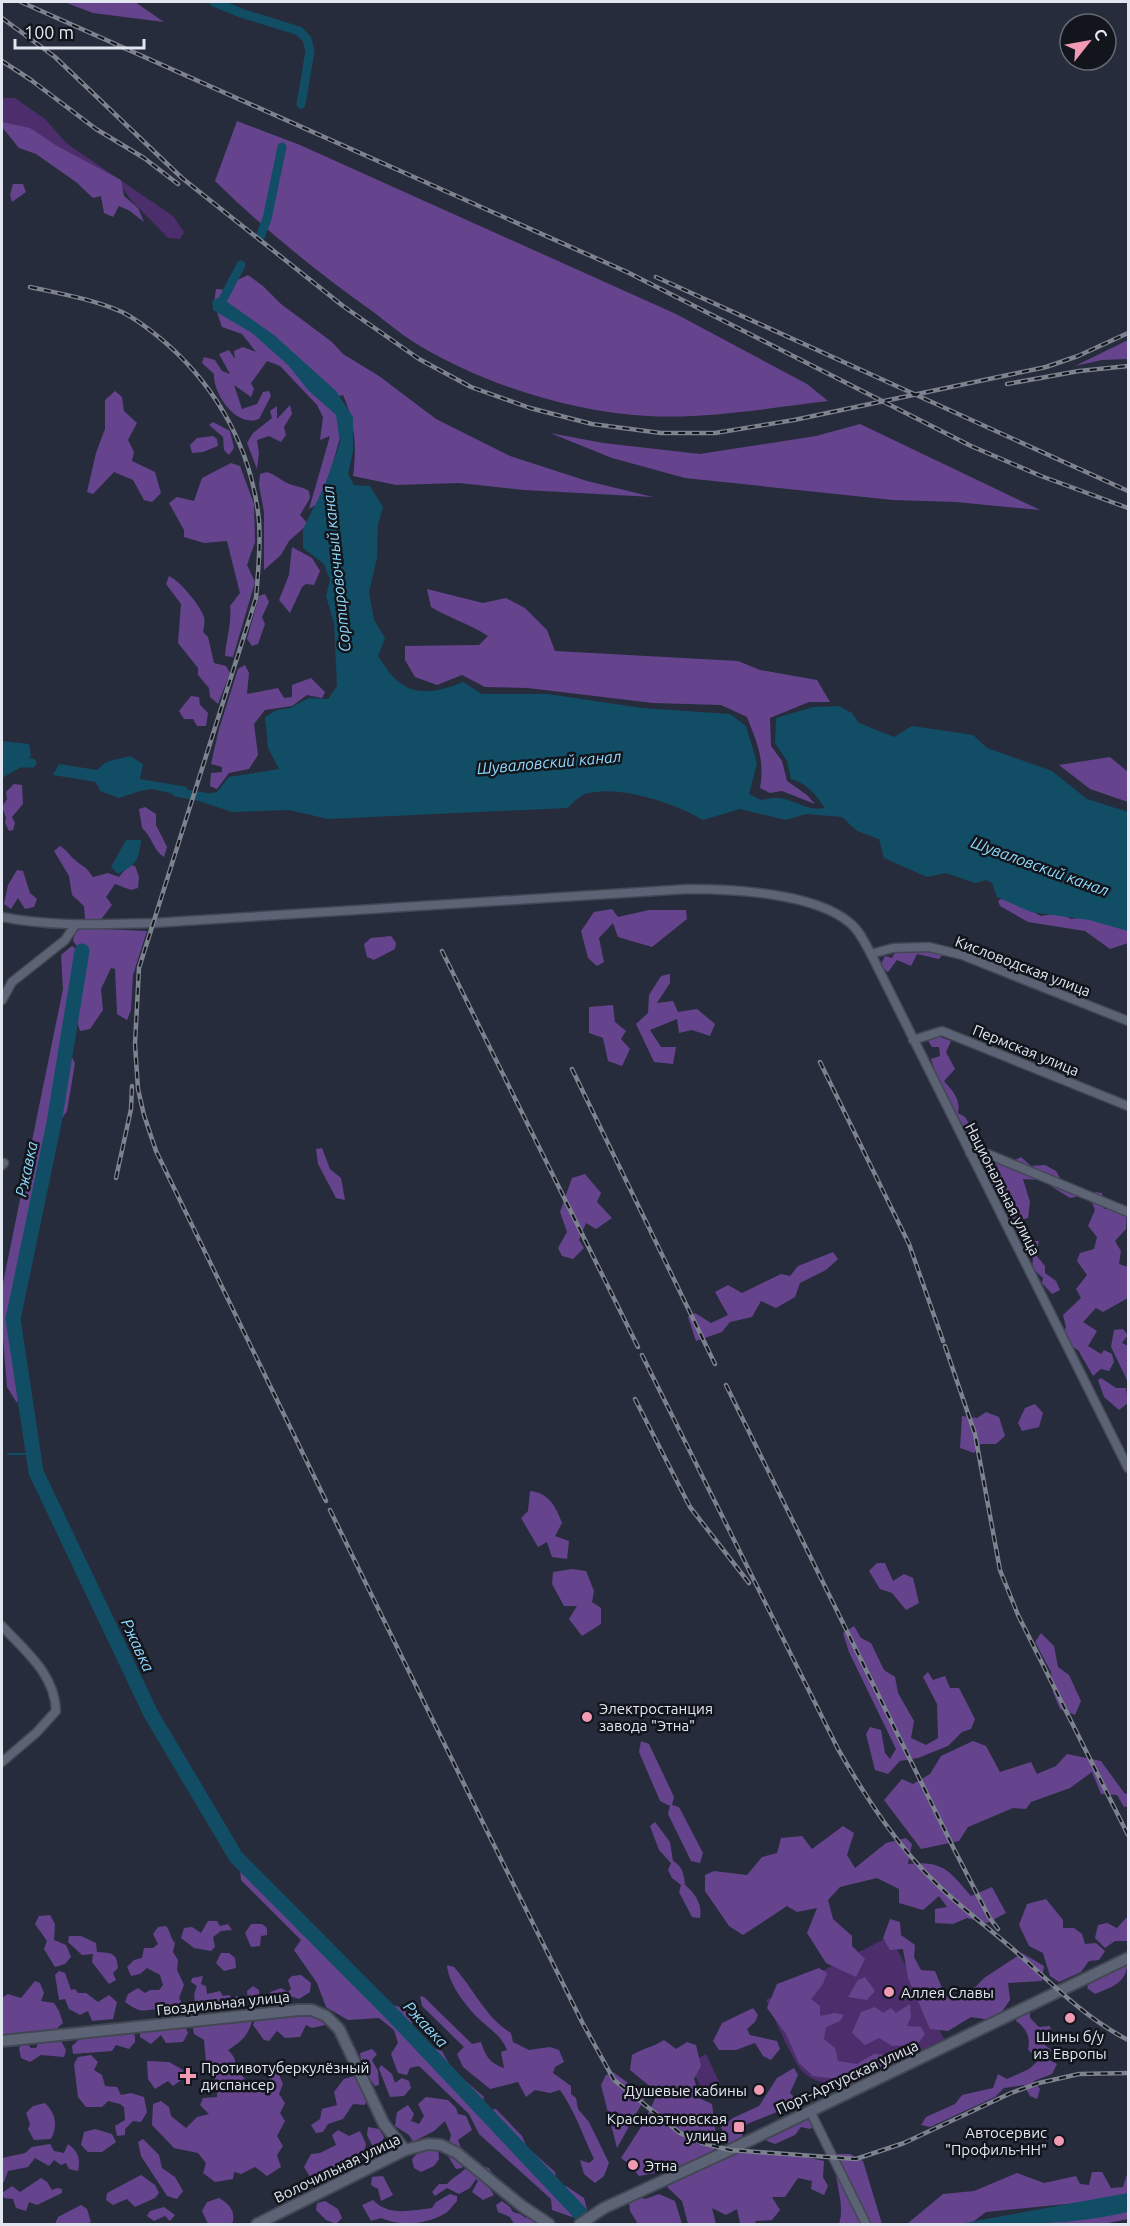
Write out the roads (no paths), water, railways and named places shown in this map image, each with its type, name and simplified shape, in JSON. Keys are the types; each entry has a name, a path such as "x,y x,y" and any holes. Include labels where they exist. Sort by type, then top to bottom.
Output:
{"street":[{"name":"Национальная улица","path":"75,925 281,916 688,889 780,896 827,909 852,924 871,954 1128,1468"},
{"path":"2,916 18,920 75,925 65,940 12,982 2,1000"},
{"name":"Кисловодская улица","path":"871,954 893,948 929,947 962,955 1128,1021"},
{"name":"Пермская улица","path":"913,1040 942,1031 1128,1106"},
{"path":"970,1153 983,1152 1128,1212"},
{"path":"2,1626 39,1665 56,1696 56,1711 47,1723 2,1762"},
{"name":"Порт-Артурская улица","path":"580,2224 604,2208 1128,1958"},
{"name":"Гвоздильная улица","path":"4,2041 312,2010 326,2016 339,2029 384,2124 405,2150"},
{"path":"810,2111 866,2224"},
{"name":"Волочильная улица","path":"257,2224 405,2150 428,2144 441,2145 457,2153 522,2206 549,2224"}],"water":[{"path":"220,297 274,335 336,391 353,417 353,452 348,474 354,485 370,486 383,507 378,525 377,558 369,592 374,620 385,638 378,656 390,674 406,687 431,691 463,682 482,694 548,694 642,708 730,714 746,726 757,763 749,794 761,800 783,799 818,809 825,808 807,787 791,779 787,761 775,743 776,718 813,707 839,706 852,713 859,723 894,737 912,726 973,735 987,748 1052,771 1087,799 1128,812 1128,931 1089,920 1031,912 997,897 992,883 986,880 975,883 946,873 927,877 884,858 879,839 857,831 842,817 806,814 786,820 740,809 703,820 662,802 613,791 585,794 567,808 328,819 289,810 232,812 202,802 201,795 217,792 229,777 279,769 268,748 265,717 309,698 328,699 337,686 334,623 326,596 330,580 324,564 303,548 303,529 324,487 340,443 336,415 308,390 289,366 252,333 213,310 212,301"},
{"path":"2,741 29,744 31,756 18,769 2,778"},
{"path":"130,756 143,764 140,779 187,787 189,793 183,796 152,789 119,798 100,791 96,782 53,775 59,764 97,770 106,762"},
{"path":"126,840 141,840 139,852 133,865 118,874 111,867"},
{"path":"1128,2193 1128,2212 1086,2220 959,2224"}],"waterway":[{"name":"Сортировочный канал","path":"214,2 299,31 307,39 310,51 301,104"},
{"name":"Сортировочный канал","path":"260,237 267,219 282,147"},
{"name":"Сортировочный канал","path":"219,307 241,265"},
{"name":"Шуваловский канал","path":"2,763 32,763"},
{"name":"Шуваловский канал","path":"176,792 213,799"},
{"name":"Ржавка","path":"82,951 54,1123 13,1319 36,1472 151,1714 236,1857 395,2017 580,2213"},
{"path":"8,1454 33,1454"}],"railway":[{"path":"21,2 627,272 971,446 1041,476 1128,508"},
{"path":"2,18 55,57 182,178 343,306 419,359 471,387 530,408 592,424 661,433 715,433 794,420 1046,367 1078,356 1128,333"},
{"path":"2,61 96,129 144,158 178,184"},
{"path":"656,277 1128,491"},
{"path":"30,287 111,307 145,326 167,344 186,362 217,402 241,446 249,470 259,521 256,598 139,968 135,1044 138,1089 156,1151 326,1501"},
{"path":"1007,384 1079,371 1128,366"},
{"path":"442,951 638,1347"},
{"path":"820,1062 909,1244 943,1341"},
{"path":"572,1069 715,1364"},
{"path":"116,1178 131,1109 132,1086"},
{"path":"945,1346 975,1434 1000,1570 1018,1615 1128,1835"},
{"path":"642,1355 838,1749 884,1822 925,1873 950,1896 1083,2011 1128,2040"},
{"path":"726,1385 954,1849 989,1917 998,1929"},
{"path":"635,1399 690,1507 749,1583"},
{"path":"330,1510 582,2022 614,2080 680,2133 702,2143 730,2150 856,2159 904,2143 1011,2093 1039,2083 1079,2074 1128,2073"}],"place":[{"name":"Электростанция завода \"Этна\"","path":"587,1717"},
{"name":"Аллея Славы","path":"889,1992"},
{"name":"Шины б/у из Европы","path":"1070,2018"},
{"name":"Противотуберкулёзный диспансер","path":"188,2076"},
{"name":"Душевые кабины","path":"759,2090"},
{"name":"Красноэтновская улица","path":"739,2127"},
{"name":"Автосервис \"Профиль-НН\"","path":"1059,2141"},
{"name":"Этна","path":"633,2165"}]}
